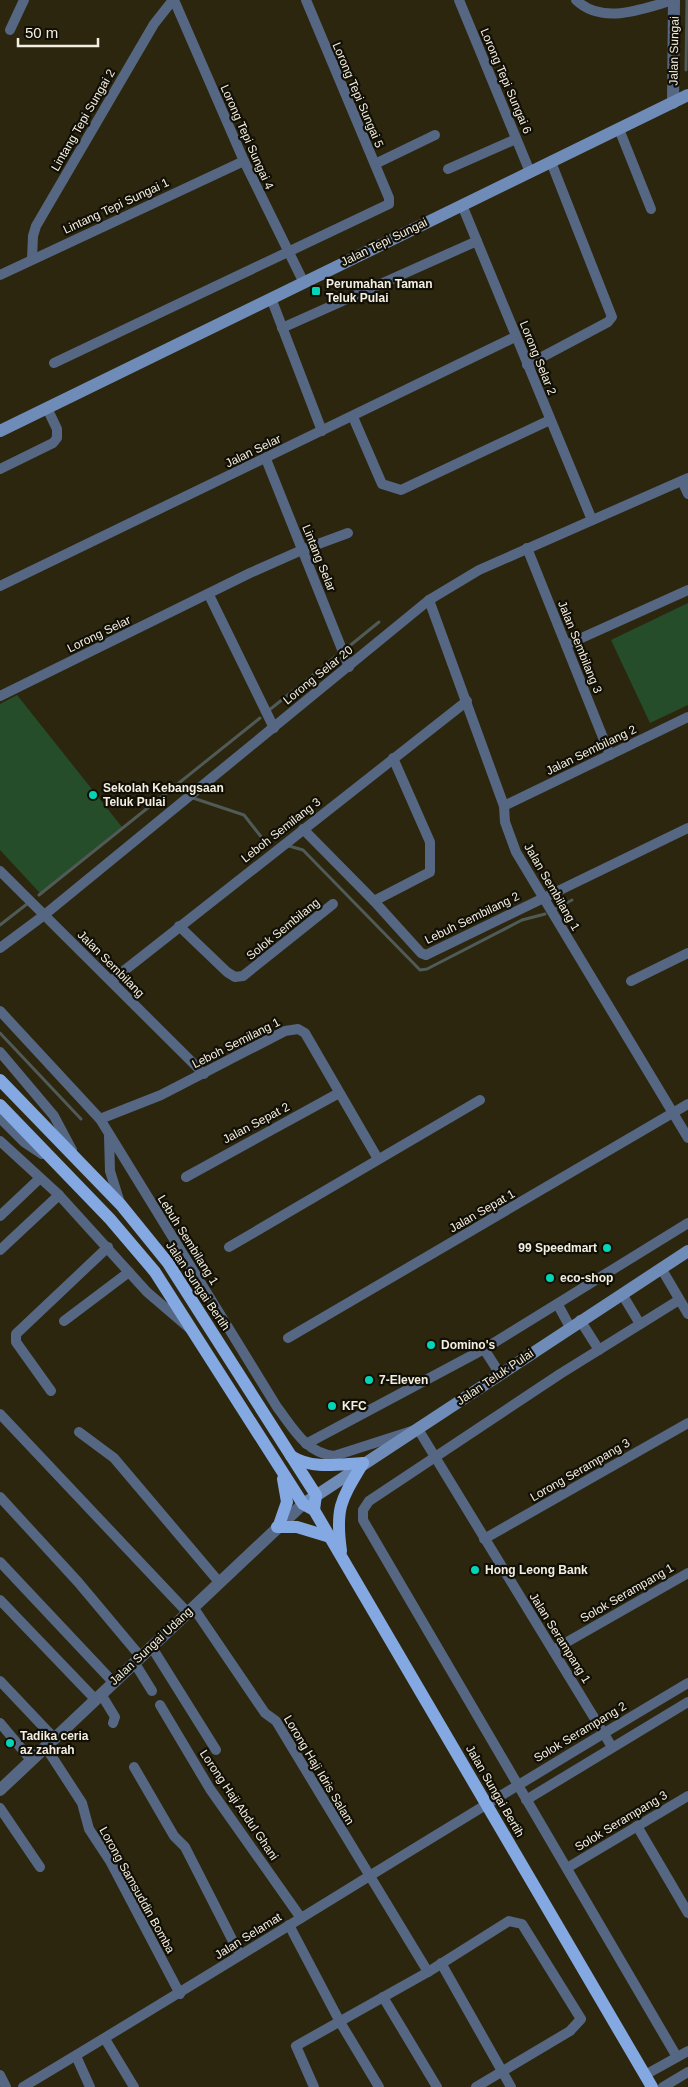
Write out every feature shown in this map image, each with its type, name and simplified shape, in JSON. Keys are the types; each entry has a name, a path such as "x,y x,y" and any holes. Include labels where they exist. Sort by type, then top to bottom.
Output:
{"main road":[{"name":"Jalan Tepi Sungai","path":"0,431 303,281 688,95"},
{"name":"Jalan Sungai Bertih","path":"0,1080 121,1205 168,1263 316,1495"},
{"name":"Jalan Sungai Bertih","path":"0,1105 110,1219 155,1272 278,1465 330,1537 652,2087"},
{"name":"Jalan Teluk Pulai","path":"316,1495 575,1323 688,1251"},
{"path":"291,1456 300,1462 315,1465 363,1463 340,1507 337,1522 342,1557"},
{"path":"278,1465 286,1491 287,1502 278,1526 297,1527 330,1537"},
{"path":"308,1507 316,1495"}],"street":[{"path":"10,30 24,0"},
{"name":"Lorong Tepi Sungai 4","path":"174,0 244,161 303,281"},
{"name":"Lintang Tepi Sungai 2","path":"32,259 33,236 36,226 154,24 174,0"},
{"name":"Lorong Tepi Sungai 5","path":"288,250 386,207 389,198 306,0"},
{"name":"Lorong Tepi Sungai 6","path":"459,0 530,172"},
{"path":"576,0 587,8 618,14 674,0"},
{"name":"Jalan Sungai","path":"673,103 674,0"},
{"path":"619,129 651,209"},
{"path":"375,164 435,135"},
{"path":"448,169 516,139"},
{"name":"Lintang Tepi Sungai 1","path":"0,275 244,161"},
{"path":"527,364 608,322 612,317 551,162"},
{"name":"Lorong Selar 2","path":"462,205 592,520"},
{"path":"282,328 477,241"},
{"path":"54,363 288,250"},
{"path":"270,298 322,431"},
{"name":"Jalan Selar","path":"0,586 353,417 515,336"},
{"path":"0,469 53,443 58,438 57,429 47,408"},
{"path":"353,417 382,484 401,490 550,420"},
{"name":"Lintang Selar","path":"266,459 350,667"},
{"path":"685,480 688,494"},
{"name":"Lorong Selar 20","path":"0,948 43,916 177,804 350,667 429,600 479,570 685,480"},
{"name":"Lorong Selar","path":"0,696 302,550 348,533"},
{"name":"Jalan Sembilang 3","path":"527,548 610,754"},
{"path":"566,645 688,590"},
{"path":"209,595 274,728"},
{"name":"Jalan Sembilang 1","path":"429,600 504,806 505,822 516,852 688,1138"},
{"name":"Leboh Semilang 3","path":"111,981 393,758 467,702"},
{"name":"Jalan Sembilang 2","path":"504,806 688,717"},
{"path":"374,901 430,872 432,861 430,842 393,758"},
{"name":"Lebuh Sembilang 2","path":"303,829 374,901 421,953 426,955 688,828"},
{"name":"Jalan Sembilang","path":"0,871 43,916 204,1074"},
{"name":"Solok Sembilang","path":"179,926 235,978 243,976 334,904"},
{"path":"631,981 688,953"},
{"name":"Lebuh Sembilang 1","path":"0,1010 100,1119 108,1135 277,1407 306,1444 321,1455 334,1456 418,1429"},
{"name":"Leboh Semilang 1","path":"100,1119 139,1105 204,1074 285,1031 298,1029 305,1034 378,1160"},
{"path":"0,1052 54,1116 75,1156"},
{"name":"Jalan Sepat 2","path":"186,1177 339,1093"},
{"path":"229,1247 480,1100"},
{"name":"Jalan Sepat 1","path":"288,1338 688,1104"},
{"path":"0,1118 24,1142 61,1168"},
{"path":"108,1135 110,1171 121,1205"},
{"path":"0,1141 59,1195 172,1316 194,1332"},
{"path":"0,1216 40,1178"},
{"path":"0,1250 59,1195"},
{"path":"306,1444 484,1349 688,1223"},
{"path":"51,1391 16,1342 16,1334 108,1246"},
{"path":"661,1268 688,1314"},
{"path":"64,1321 129,1272"},
{"path":"622,1294 640,1324"},
{"path":"434,1457 679,1300"},
{"path":"558,1305 599,1350"},
{"path":"484,1349 500,1374"},
{"name":"Lorong Haji Idris Salam","path":"0,1414 190,1610 265,1713 276,1721 368,1876 428,1972"},
{"name":"Lorong Serampang 3","path":"484,1539 688,1423"},
{"name":"Jalan Serampang 1","path":"418,1429 612,1748"},
{"path":"79,1432 114,1458 219,1582"},
{"name":"Jalan Sungai Bertih","path":"434,1457 369,1501 363,1510 363,1520 677,2056"},
{"path":"0,1497 78,1582 137,1659 152,1691"},
{"name":"Jalan Sungai Udang","path":"0,1790 278,1526 308,1507"},
{"path":"0,1562 113,1682"},
{"name":"Solok Serampang 1","path":"553,1650 688,1573"},
{"path":"0,1600 98,1696 115,1717 112,1723"},
{"path":"152,1646 216,1750"},
{"name":"Lorong Samsuddin Bomba","path":"0,1681 50,1742 82,1802 89,1829 110,1861 180,1994"},
{"name":"Solok Serampang 2","path":"486,1803 688,1683"},
{"path":"526,1800 688,1702"},
{"name":"Lorong Haji Abdul Ghani","path":"160,1705 210,1788 300,1918"},
{"path":"0,1723 31,1760"},
{"path":"134,1767 174,1836 185,1847 240,1955"},
{"name":"Solok Serampang 3","path":"567,1868 688,1796"},
{"name":"Jalan Selamat","path":"23,2087 180,1994 486,1803"},
{"path":"0,1808 40,1867"},
{"path":"637,1826 688,1913"},
{"path":"314,2087 296,2046 428,1972 509,1921 522,1924 581,2019 576,2026 476,2087"},
{"path":"289,1925 340,2022 379,2087"},
{"path":"441,1964 511,2087"},
{"path":"384,1997 437,2087"},
{"path":"105,2039 134,2087"},
{"path":"645,2075 688,2051"},
{"path":"76,2056 90,2087"},
{"path":"0,2075 6,2087"},
{"path":"662,2087 684,2075 686,2087"}],"green space":[{"path":"688,603 688,705 650,723 611,640"},
{"path":"17,695 122,827 40,893 0,850 0,704"}],"waterway":[{"path":"686,70 687,0"},
{"path":"347,648 379,622"},
{"path":"306,681 336,656"},
{"path":"268,711 298,687"},
{"path":"39,895 260,718"},
{"path":"193,798 244,815 266,843"},
{"path":"289,846 303,850 420,970 427,969 522,920 545,914"},
{"path":"555,909 572,900"},
{"path":"0,925 27,904"},
{"path":"0,1033 81,1119"}],"place":[{"name":"Perumahan Taman Teluk Pulai","path":"316,291"},
{"name":"Sekolah Kebangsaan Teluk Pulai","path":"93,795"},
{"name":"99 Speedmart","path":"607,1248"},
{"name":"eco-shop","path":"550,1278"},
{"name":"Domino's","path":"431,1345"},
{"name":"7-Eleven","path":"369,1380"},
{"name":"KFC","path":"332,1406"},
{"name":"Hong Leong Bank","path":"475,1570"},
{"name":"Tadika ceria az zahrah","path":"10,1743"}]}
